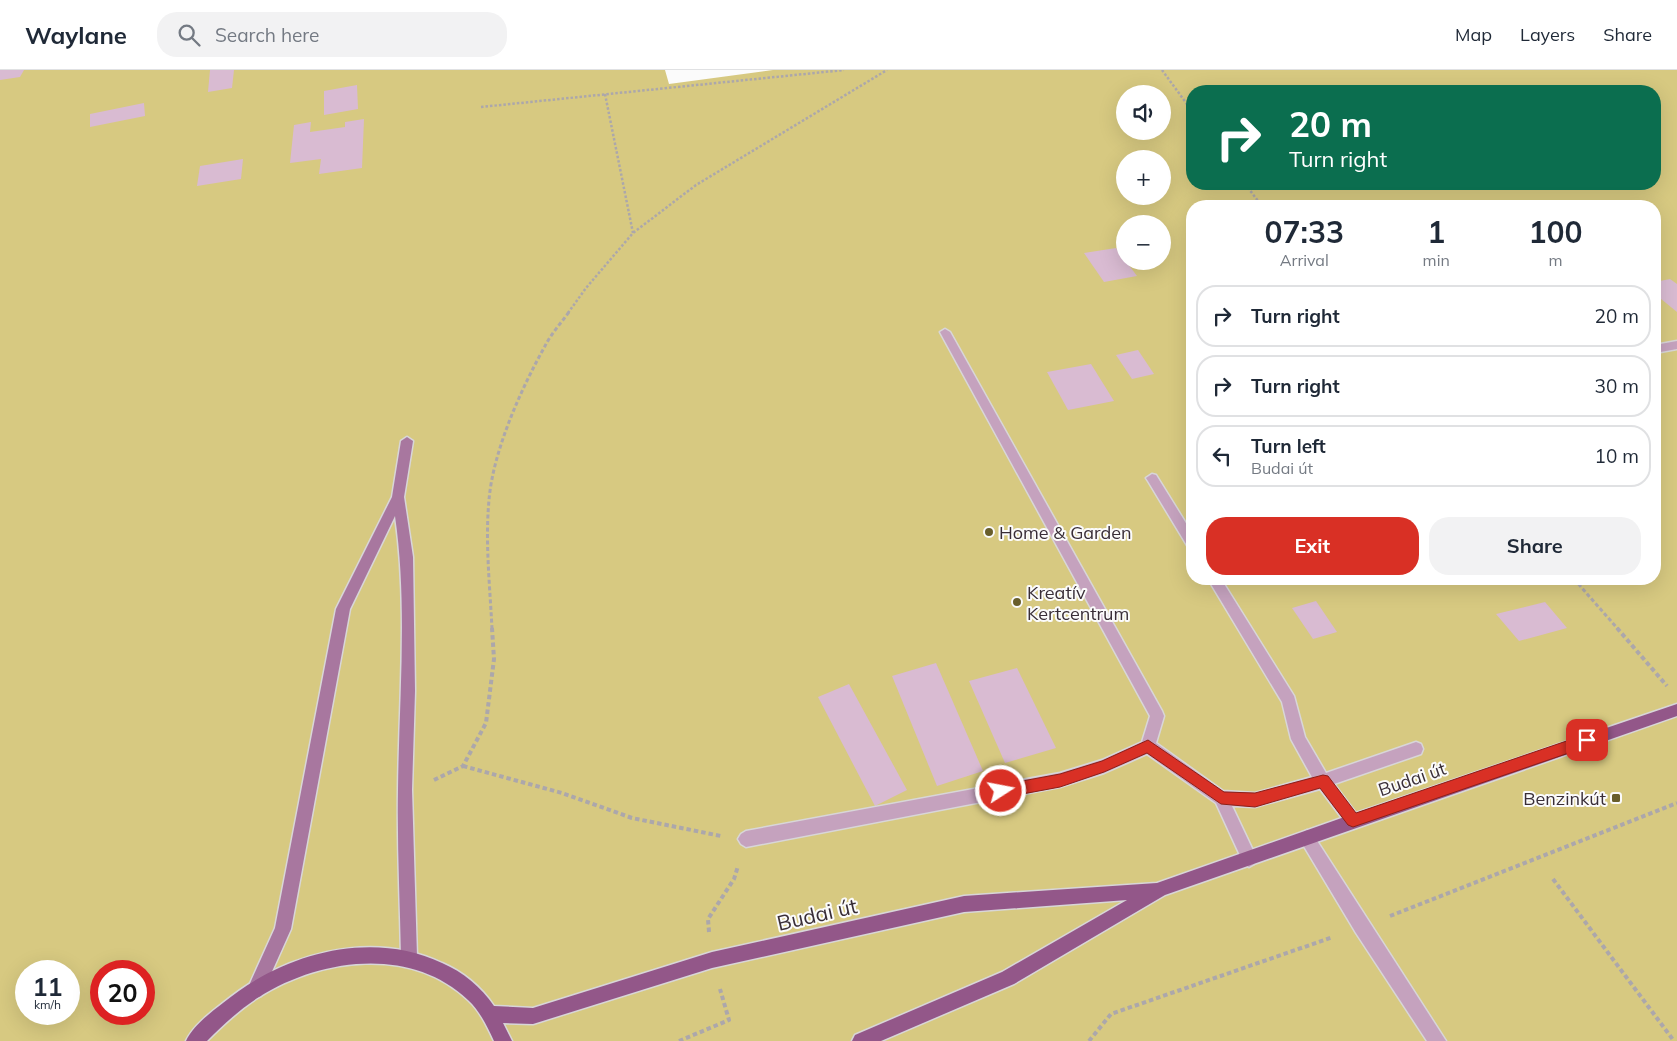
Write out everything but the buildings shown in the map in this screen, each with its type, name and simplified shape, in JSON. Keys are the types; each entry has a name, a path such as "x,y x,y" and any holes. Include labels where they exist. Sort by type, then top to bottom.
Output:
{"main road":[{"name":"Budai út","path":"861,1041 1008,978 1161,889 1677,710"},
{"name":"Budai út","path":"489,1014 533,1016 712,960 964,904 1161,889"},
{"path":"194,1041 213,1022 255,990 295,970 335,958 373,953 409,957 433,966 454,978 473,994 489,1014 503,1041"}],"street":[{"path":"255,990 283,928 343,609 398,497 407,441"},
{"path":"398,497 407,557 408,691 405,790 409,957"}],"lane":[{"path":"746,839 1060,780 1104,766 1148,746 1157,716 945,332"},
{"path":"1661,348 1677,345"},
{"path":"1152,478 1186,533"},
{"path":"1218,585 1289,700 1298,739 1323,781 1353,821"},
{"path":"1148,746 1221,798 1249,859"},
{"path":"1221,798 1255,800 1323,781 1416,749"},
{"path":"1308,838 1362,927 1437,1041"}],"path":[{"path":"481,107 844,70"},
{"path":"405,790 438,779 463,766 486,723 494,659 489,574 489,500 498,454 512,415 545,346 586,288 633,233 696,185 853,88 888,70"},
{"path":"1162,70 1186,103"},
{"path":"605,94 633,233"},
{"path":"1250,190 1257,200"},
{"path":"1579,585 1670,690"},
{"path":"463,766 562,792 632,818 713,835 746,839"},
{"path":"1089,1041 1112,1014 1362,927 1677,803"},
{"path":"1553,879 1674,1041"}],"shaded area":[{"path":"0,70 665,70 669,84 773,70 1677,70 1677,1041 0,1041"}],"place":[{"name":"Home & Garden","path":"989,532"},
{"name":"Kreatív Kertcentrum","path":"1017,602"},
{"name":"Benzinkút","path":"1616,798"}],"route":[{"path":"1001,791 1060,780 1104,766 1148,746 1221,798 1255,800 1323,781 1353,821 1587,740"}]}
